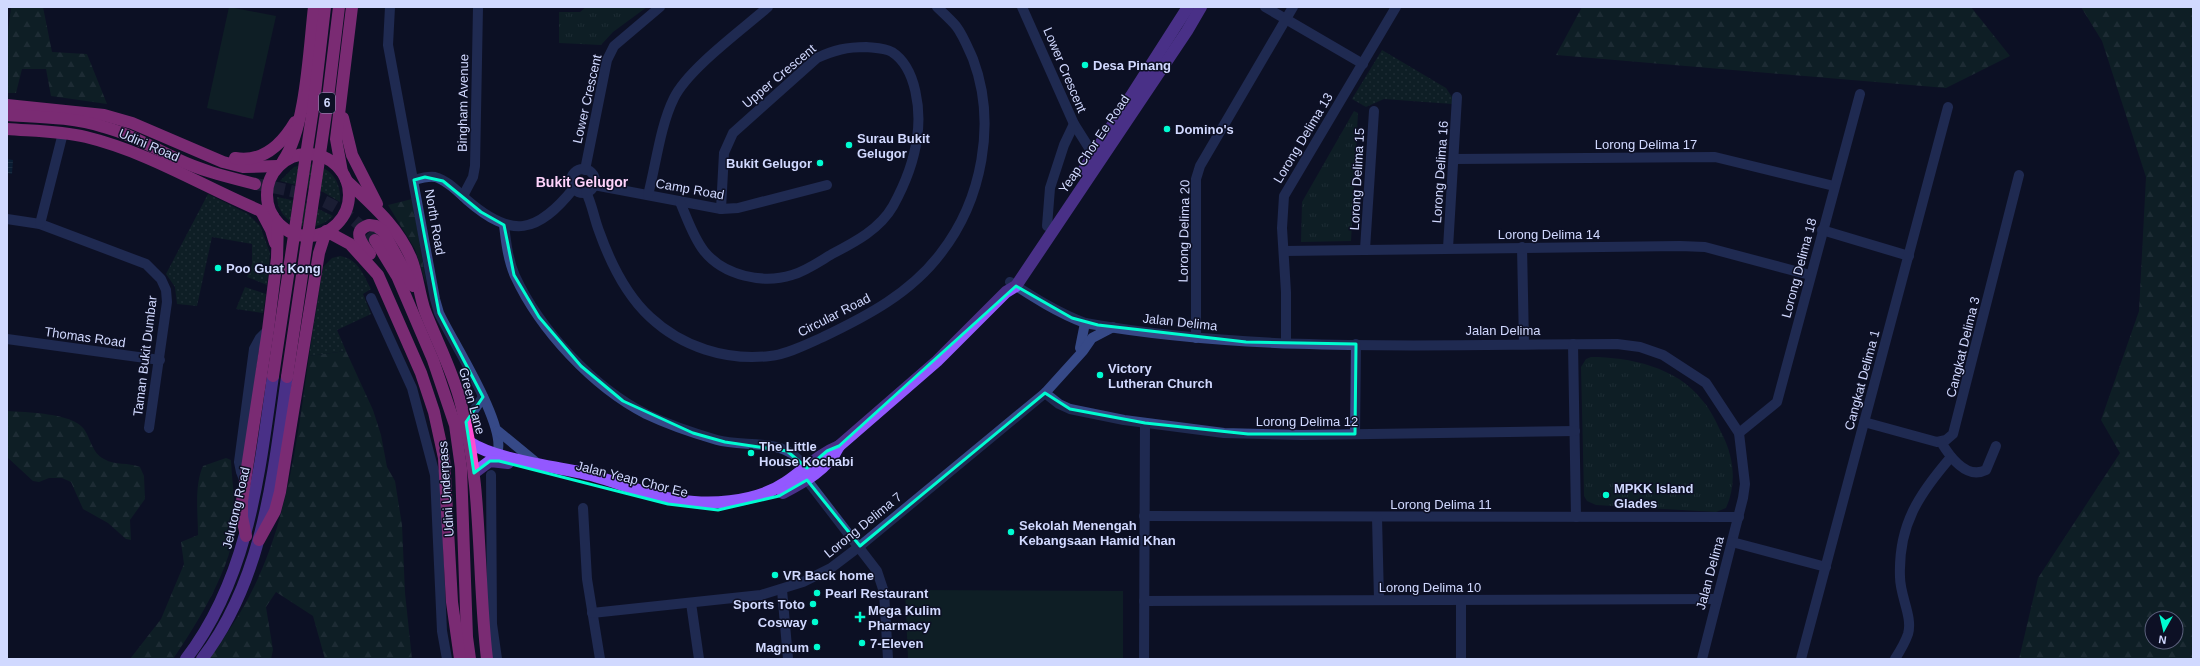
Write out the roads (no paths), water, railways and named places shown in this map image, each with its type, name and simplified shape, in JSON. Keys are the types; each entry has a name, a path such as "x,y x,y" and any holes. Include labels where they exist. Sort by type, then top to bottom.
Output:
{"highway":[{"path":"246,536 242,517 245,482 268,330 277,258 275,220 266,194 270,179 294,140 300,112 314,7"},
{"name":"6","path":"273,376 314,102 325,7"},
{"name":"6","path":"287,377 314,199 338,7"},
{"path":"275,220 290,231 304,235 326,232 340,221 346,208 349,194 336,139 352,7"},
{"name":"Udini Road","path":"7,105 61,109 119,119 223,162 243,167 280,165"},
{"path":"300,112 302,124 306,129 312,134 318,134 330,130 340,106"},
{"path":"340,106 352,155 372,196 384,215"},
{"path":"194,151 243,160 265,154 275,147 288,134 300,112"},
{"path":"7,115 91,123 106,127 143,141 177,159 210,173 255,184"},
{"name":"Udini Road","path":"7,129 63,133 108,143 139,155 261,211 275,220"},
{"path":"280,165 297,155 314,154 330,160 344,176"},
{"name":"Green Lane","path":"344,176 384,215 411,258 424,309 452,373 466,422 474,472 479,515 481,593 487,659"},
{"path":"261,211 271,230 277,258"},
{"path":"424,309 383,231 376,226 369,225 361,230 358,239 375,261 378,275 420,373 434,412 444,458 452,602 460,659"},
{"path":"326,232 350,244 378,275"},
{"path":"259,540 275,512 280,492 319,253 326,232"},
{"name":"Udini Underpass","path":"375,240 391,264 415,318 433,360 455,425 461,468 466,609 470,659"},
{"name":"Udini Underpass","path":"466,609 477,659"}],"main road":[{"name":"Yeap Chor Ee Road","path":"807,474 827,451 839,446 937,360 1011,286 1096,159 1188,7"},
{"name":"Yeap Chor Ee Road","path":"1011,286 1047,226 1187,31 1200,7"},
{"name":"Jelutong Road","path":"186,659 214,614 233,574 246,536 258,487 273,376"},
{"path":"202,659 236,601 250,568 259,540 270,491 287,377"},
{"name":"Jalan Yeap Chor Ee","path":"469,442 483,450 497,454 693,502 746,498 765,493 807,474"},
{"name":"Jalan Yeap Chor Ee","path":"474,472 490,461 498,461 580,480 668,504 718,510 751,504 778,496 807,474"}],"street":[{"name":"North Road","path":"390,7 388,44 439,314 483,397 500,442 497,454"},
{"name":"Bingham Avenue","path":"463,196 473,177 475,166 478,7"},
{"name":"Lower Crescent","path":"585,170 607,60 614,46 660,7"},
{"path":"648,195 668,111 674,97 697,69 768,7"},
{"name":"Circular Road","path":"586,192 610,259 635,300 665,330 688,344 715,353 740,356 772,356 803,346 862,318 904,290 940,254 958,229 971,200 978,176 984,127 984,104 981,85 968,47 956,26 937,7"},
{"name":"Lower Crescent","path":"1022,7 1074,124 1096,159"},
{"path":"1265,7 1363,64"},
{"name":"Lorong Delima 20","path":"1196,338 1196,179 1200,166 1293,7"},
{"name":"Lorong Delima 13","path":"1286,343 1282,208 1284,196 1396,7"},
{"name":"Upper Crescent","path":"680,202 698,243 705,252 731,271 747,276 765,279 794,275 864,236 882,221 893,207 905,180 917,138 918,117 913,84 902,60 891,51 874,48 850,47 833,50 817,58 733,133 724,153 720,209"},
{"name":"Lorong Delima 18","path":"1739,433 1777,402 1822,230 1860,94"},
{"name":"Lorong Delima 16","path":"1448,248 1457,97"},
{"name":"Cangkat Delima 1","path":"1801,659 1948,107"},
{"name":"Lorong Delima 15","path":"1366,249 1374,111"},
{"path":"1047,226 1048,198 1050,188 1064,145 1074,124"},
{"path":"40,224 63,133"},
{"name":"Lorong Delima 17","path":"1454,159 1715,156 1834,186"},
{"path":"578,170 585,170 592,174 594,185 586,192 579,192 574,188 571,182 573,175 578,170"},
{"name":"Cangkat Delima 3","path":"1941,442 1950,437 1955,429 2020,175"},
{"path":"414,180 425,177 434,177 444,181 481,212 504,225 529,224 540,221 560,205 574,188"},
{"name":"Camp Road","path":"594,185 720,209 738,208 827,186"},
{"name":"Taman Bukit Dumbar","path":"7,219 40,224 146,264 161,279 166,290 167,302 160,360 149,428"},
{"path":"504,225 507,250 514,275 539,317 581,366 602,385 623,401 668,423 725,442 787,450 807,474 877,571 884,592 888,659"},
{"path":"1822,230 1909,256"},
{"path":"1522,247 1524,343"},
{"name":"Lorong Delima 14","path":"1284,251 1522,247 1705,247 1810,275"},
{"name":"Jalan Delima","path":"1011,286 1072,318 1085,323 1196,338 1286,343 1356,344 1617,344 1640,347 1663,355 1706,383 1739,433 1745,484 1739,517 1702,659"},
{"path":"371,298 412,388 435,475 442,631 447,659"},
{"name":"Lorong Delima 7","path":"1078,356 1085,323"},
{"name":"Lorong Delima 7","path":"592,613 691,604 761,595 782,590 803,582 831,568 860,546 1045,393 1092,338 1113,327"},
{"name":"Thomas Road","path":"7,339 160,360"},
{"path":"1355,434 1356,344"},
{"path":"1573,344 1576,517"},
{"name":"Lorong Delima 12","path":"1045,393 1059,404 1070,409 1145,423 1248,434 1575,431"},
{"path":"466,422 483,397"},
{"path":"1864,422 1941,442 1951,457 1962,468 1983,472 1990,463 1996,446"},
{"path":"1144,659 1145,423"},
{"name":"North Road","path":"496,430 537,463"},
{"path":"1895,659 1908,633 1909,623 1901,595 1900,578 1900,555 1907,524 1926,486 1951,457"},
{"path":"491,475 492,624 497,659"},
{"path":"583,508 587,579 600,659"},
{"name":"Lorong Delima 11","path":"1144,516 1739,517"},
{"path":"1378,517 1379,600"},
{"path":"1732,542 1826,567"},
{"path":"782,590 788,659"},
{"name":"Lorong Delima 10","path":"1144,601 1717,599"},
{"path":"1461,659 1462,600"},
{"path":"691,604 699,659"}],"water":[{"path":"7,159 13,160 12,174 7,173"}],"tunnel":[{"path":"255,184 307,195 334,206 361,226 375,240"}],"place":[{"name":"Desa Pinang","path":"1085,65"},
{"name":"Domino's","path":"1167,129"},
{"name":"Surau Bukit Gelugor","path":"849,145"},
{"name":"Bukit Gelugor","path":"820,163"},
{"name":"Poo Guat Kong","path":"218,268"},
{"name":"Victory Lutheran Church","path":"1100,375"},
{"name":"The Little House Kochabi","path":"751,453"},
{"name":"MPKK Island Glades","path":"1606,495"},
{"name":"Sekolah Menengah Kebangsaan Hamid Khan","path":"1011,532"},
{"name":"VR Back home","path":"775,575"},
{"name":"Pearl Restaurant","path":"817,593"},
{"name":"Sports Toto","path":"813,604"},
{"name":"Mega Kulim Pharmacy","path":"860,617"},
{"name":"Cosway","path":"815,622"},
{"name":"7-Eleven","path":"862,643"},
{"name":"Magnum","path":"817,647"}],"district":[{"name":"Bukit Gelugor","path":"582,182"}]}
